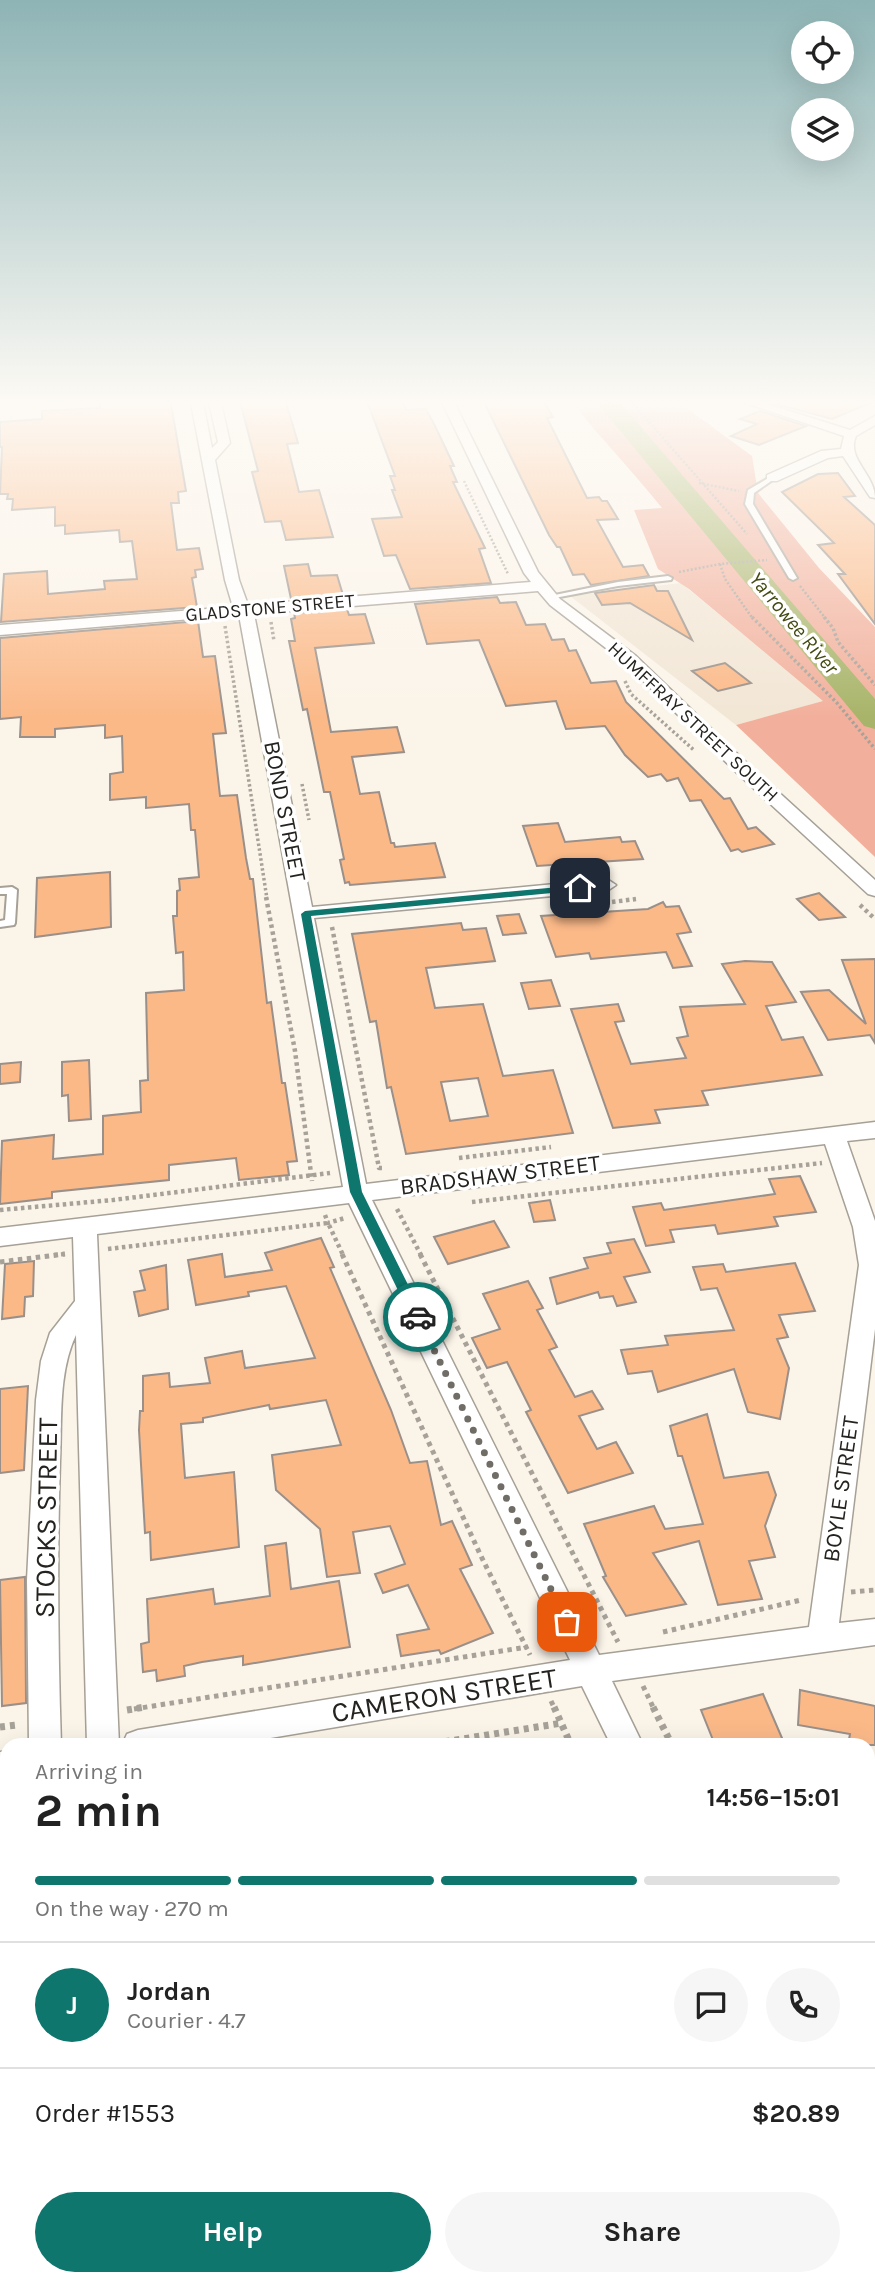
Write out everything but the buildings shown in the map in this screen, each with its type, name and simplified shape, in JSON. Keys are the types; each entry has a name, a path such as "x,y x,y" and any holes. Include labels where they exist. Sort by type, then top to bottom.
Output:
{"street":[{"name":"BOND STREET","path":"218,505 232,580 244,610 317,913 356,1192 624,1738"},
{"name":"HUMFFRAY STREET SOUTH","path":"498,505 531,573 545,592 630,659 745,771 875,890"},
{"name":"GLADSTONE STREET","path":"0,630 244,610 545,592"},
{"path":"317,913 607,885"},
{"name":"BRADSHAW STREET","path":"0,1237 86,1240 356,1192 875,1130"},
{"name":"BOYLE STREET","path":"823,1639 826,1594 870,1265 865,1227 833,1135"},
{"name":"STOCKS STREET","path":"86,1240 103,1738"},
{"name":"STOCKS STREET","path":"45,1738 42,1580 49,1400 54,1361 63,1334 88,1303"},
{"name":"CAMERON STREET","path":"180,1738 590,1670 631,1652 823,1639 875,1632"}],"lane":[{"path":"750,505 793,578"},
{"name":"GLADSTONE STREET","path":"545,592 668,578"},
{"path":"0,891 12,890 10,923 0,924"}],"path":[{"path":"719,505 749,536"},
{"path":"668,578 666,576 720,564 771,559 764,552"},
{"path":"720,564 721,576 749,615 840,706 875,749"},
{"path":"793,578 833,628 838,642 875,685"},
{"path":"0,1210 113,1200 310,1176 295,1051 269,914 225,621"},
{"path":"317,913 365,1081 379,1168"},
{"path":"465,1203 842,1161"},
{"path":"410,1208 396,1209 618,1643 631,1652 669,1738"},
{"path":"0,1262 86,1240 328,1223 480,1555 527,1647 103,1714"},
{"path":"657,1634 826,1594"},
{"path":"469,1738 562,1723 568,1738"}],"shaded area":[{"path":"659,505 767,505 819,568 875,627 875,857 736,725 823,701 689,589 658,569 634,510 662,508"},
{"path":"681,583 824,701 736,725 570,596"}],"waterway":[{"name":"Yarrowee River","path":"694,505 875,719"}],"way so far":[{"path":"418,1317 567,1622"}],"route":[{"path":"418,1317 356,1192 305,914 580,888"}]}
